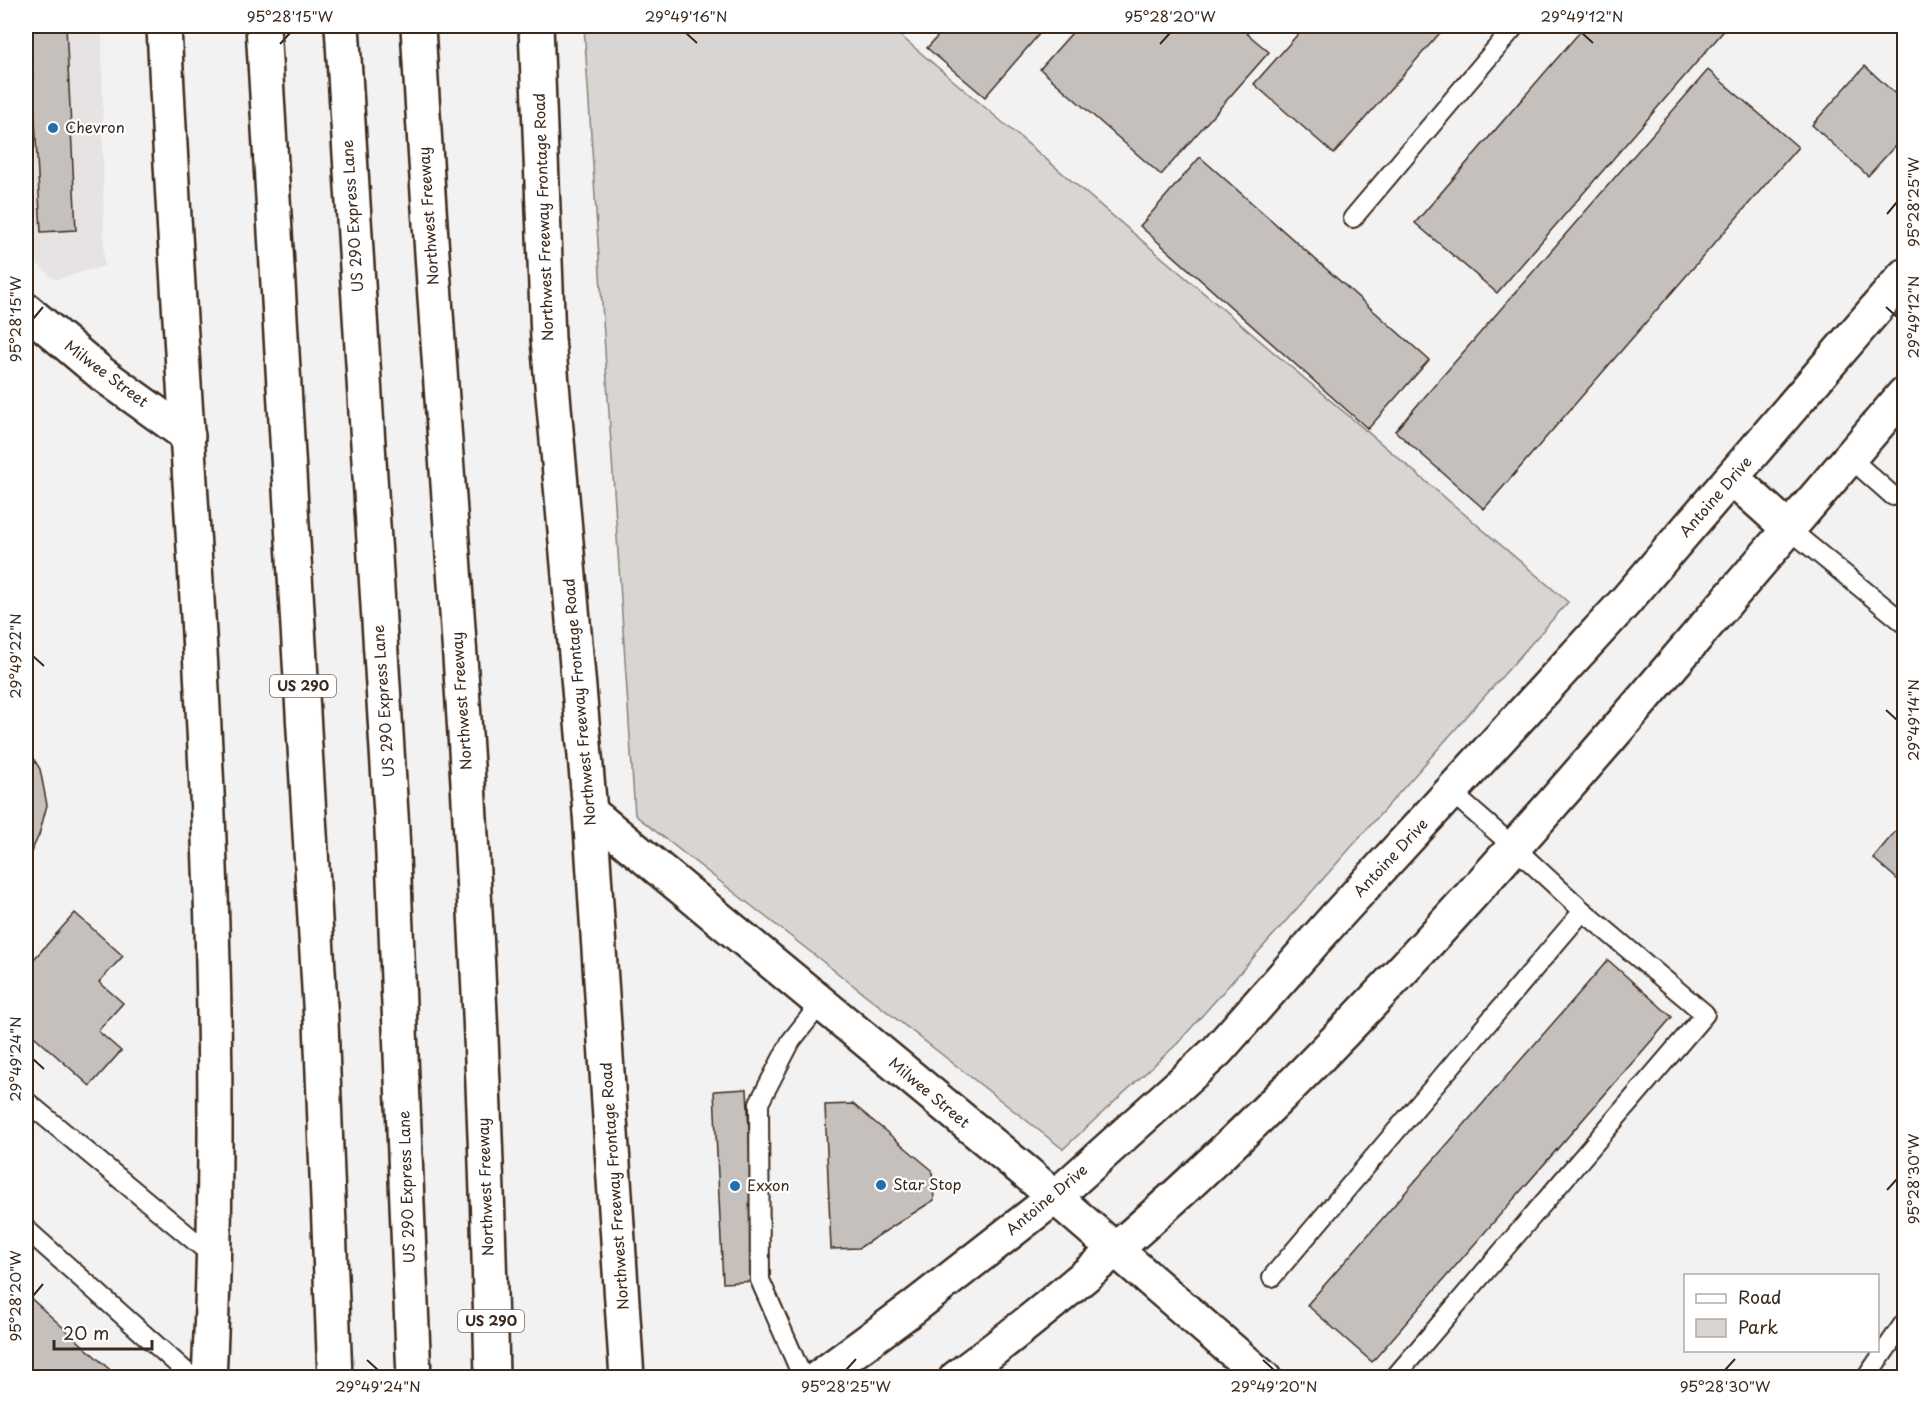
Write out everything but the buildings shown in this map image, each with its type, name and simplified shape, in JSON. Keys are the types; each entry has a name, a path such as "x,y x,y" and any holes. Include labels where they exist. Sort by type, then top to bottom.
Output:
{"main road":[{"path":"164,26 208,774 214,970 215,1258 209,1377"},
{"name":"US 290","path":"263,26 321,1010 335,1363"},
{"name":"US 290 Express Lane","path":"342,26 392,830 414,1377"},
{"name":"Northwest Freeway","path":"418,26 428,209 467,766 492,1377"},
{"name":"Northwest Freeway Frontage Road","path":"537,26 548,339 590,812 628,1367"},
{"name":"Antoine Drive","path":"818,1377 914,1307 1055,1197 1217,1051 1624,603 1905,276"},
{"name":"Milwee Street","path":"26,310 102,374 188,436"},
{"path":"956,1377 1008,1339 1116,1250 1240,1137 1343,1033 1515,848 1905,394"},
{"path":"1732,478 1789,529"},
{"name":"Milwee Street","path":"590,812 1055,1197 1264,1377"}],"lane":[{"path":"1353,218 1515,26"},
{"path":"1850,458 1893,496"},
{"path":"1789,529 1905,622"},
{"path":"1395,1377 1705,1014 1583,911 1451,792"},
{"path":"1272,1277 1583,911"},
{"path":"804,1377 760,1280 759,1103 791,1041 821,1003"},
{"path":"26,1101 215,1258"},
{"path":"26,1229 193,1377"},
{"path":"1866,1377 1905,1323"}],"shaded area":[{"path":"26,26 102,26 104,266 55,280 26,254"}],"green space":[{"path":"584,26 889,26 1568,602 1177,1044 1063,1149 635,815"}],"place":[{"name":"Chevron","path":"53,128"},
{"name":"Star Stop","path":"881,1185"},
{"name":"Exxon","path":"735,1186"}]}
